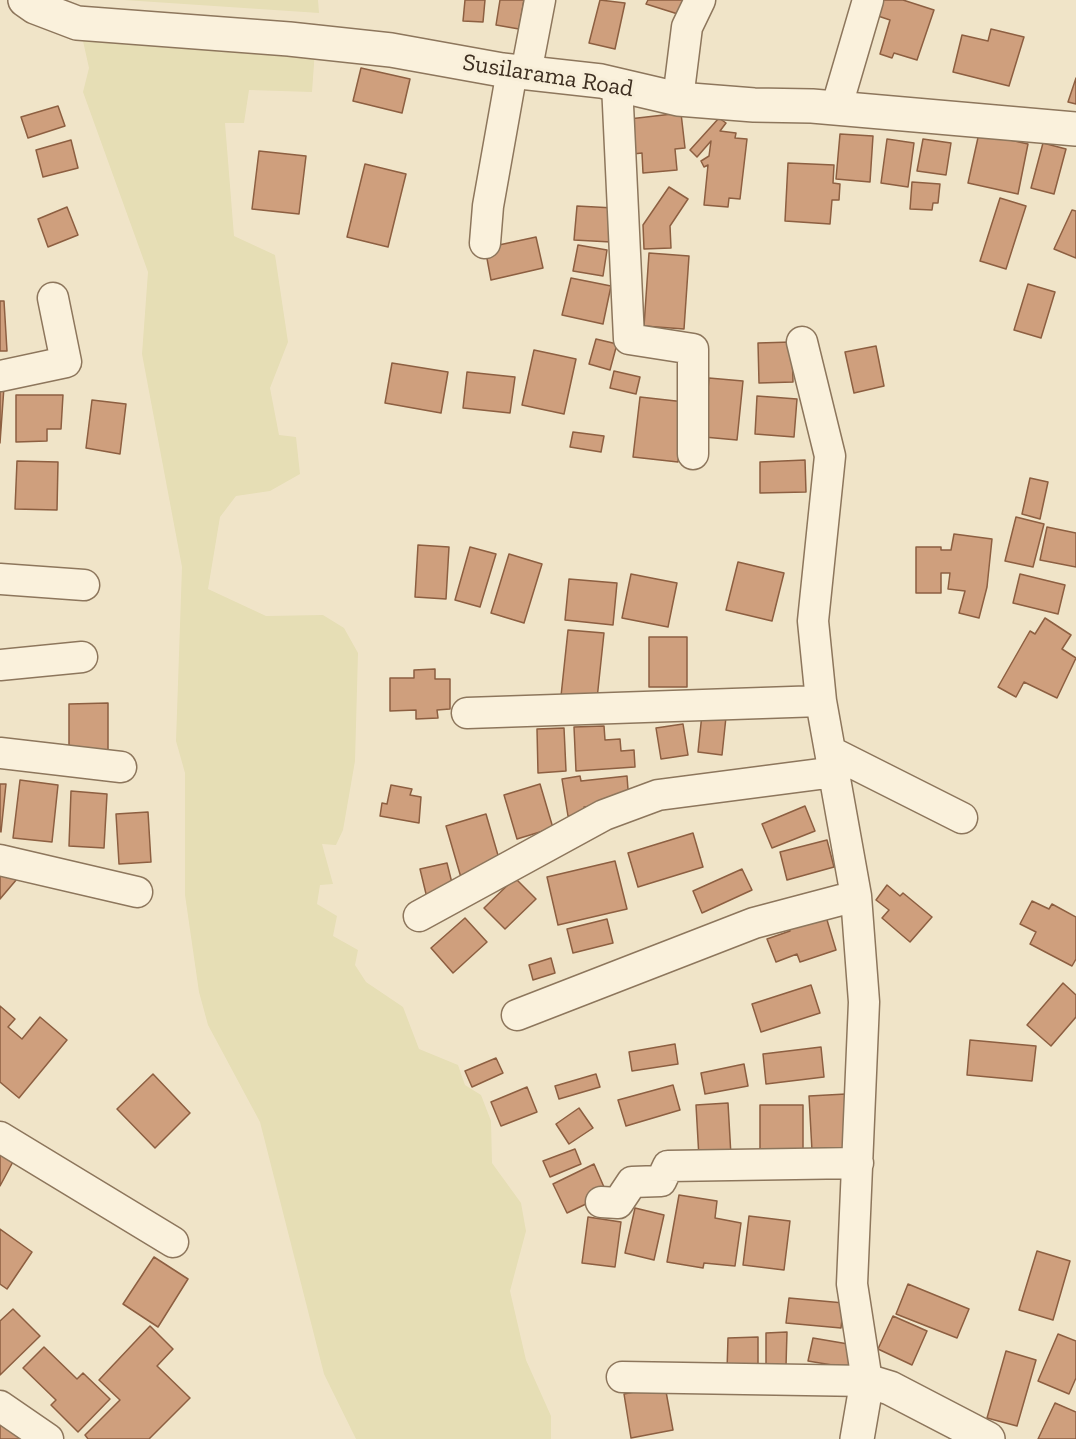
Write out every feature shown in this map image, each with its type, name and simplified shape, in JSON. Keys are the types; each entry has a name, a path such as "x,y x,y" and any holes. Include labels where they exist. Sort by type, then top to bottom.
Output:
{"street":[{"name":"Susilarama Road","path":"25,0 35,7 77,23 368,48 519,72 617,84 678,99 836,109 1076,129"},
{"path":"484,243 488,206 519,72 540,0"},
{"path":"678,99 687,27 700,0"},
{"path":"836,109 868,0"},
{"path":"617,84 629,339 693,349 693,454"},
{"path":"0,378 66,362 53,298"},
{"path":"802,342 830,456 813,621 821,701 856,896 864,1002 852,1284 867,1381 858,1439"},
{"path":"0,378 61,381"},
{"path":"0,579 84,585"},
{"path":"0,665 82,657"},
{"path":"467,712 821,701"},
{"path":"0,753 121,767"},
{"path":"419,916 604,814 658,795 833,762 963,818"},
{"path":"0,860 137,892"},
{"path":"517,1015 754,923 856,896"},
{"path":"0,1137 173,1242"},
{"path":"601,1202 618,1203 632,1182 661,1181 668,1166 858,1163"},
{"path":"622,1377 867,1381 890,1388 988,1439"},
{"path":"0,1406 48,1439"}],"shaded area":[{"path":"124,0 318,0 319,13"},
{"path":"81,32 315,50 312,92 249,90 244,123 225,123 234,236 275,255 288,342 270,388 279,435 296,437 300,474 270,491 236,496 220,517 208,589 266,616 323,615 344,628 358,653 355,761 343,830 336,845 322,844 333,884 320,885 317,904 337,916 333,936 358,950 355,965 366,982 403,1007 419,1049 458,1065 465,1085 481,1095 491,1121 492,1163 521,1203 526,1231 510,1291 526,1360 551,1416 551,1439 356,1439 324,1374 260,1122 208,1025 199,992 185,895 185,773 176,741 182,567 142,354 148,272 83,92 89,68"}],"building":[{"path":"465,0 485,0 483,22 463,21"},
{"path":"500,0 524,0 519,29 496,25"},
{"path":"600,0 625,3 615,49 589,43"},
{"path":"648,0 686,0 681,15 646,4"},
{"path":"877,0 903,0 934,10 917,60 894,53 892,58 880,54 890,20 872,14"},
{"path":"991,29 1024,37 1009,86 953,72 962,35 988,41"},
{"path":"361,68 410,79 402,113 353,101"},
{"path":"1076,78 1076,104 1068,102"},
{"path":"58,106 65,126 28,138 21,117"},
{"path":"681,113 685,148 675,149 677,170 643,173 642,153 633,154 629,119"},
{"path":"719,118 726,123 720,131 736,133 735,138 747,139 740,199 729,198 728,207 704,205 708,165 704,167 701,161 709,156 711,141 697,157 690,150"},
{"path":"979,133 1028,144 1018,194 968,183"},
{"path":"840,134 873,136 870,182 836,179"},
{"path":"887,139 914,143 908,187 881,183"},
{"path":"923,139 951,143 946,175 917,171"},
{"path":"71,140 78,168 43,177 36,150"},
{"path":"1043,143 1066,149 1054,194 1031,188"},
{"path":"259,151 306,156 299,214 252,209"},
{"path":"788,163 834,165 833,183 840,184 839,200 832,200 830,224 785,221"},
{"path":"365,164 406,174 388,247 347,237"},
{"path":"912,182 940,184 938,203 933,203 932,210 910,209"},
{"path":"669,187 688,199 670,226 671,248 644,249 643,225"},
{"path":"1000,198 1026,206 1006,269 980,261"},
{"path":"577,206 614,208 611,242 574,240"},
{"path":"67,207 78,235 48,247 38,219"},
{"path":"1072,210 1076,211 1076,258 1054,249"},
{"path":"536,237 543,268 491,280 485,248"},
{"path":"578,245 607,250 603,276 573,271"},
{"path":"649,253 689,256 684,329 644,326"},
{"path":"571,278 611,286 603,324 562,315"},
{"path":"1028,284 1055,292 1041,338 1014,330"},
{"path":"0,301 4,301 7,351 0,351"},
{"path":"596,339 617,344 610,370 589,364"},
{"path":"792,342 793,382 759,383 758,343"},
{"path":"876,346 884,386 854,393 845,352"},
{"path":"534,350 576,359 564,414 522,405"},
{"path":"392,363 448,372 441,413 385,403"},
{"path":"614,371 640,377 636,394 610,388"},
{"path":"467,372 515,377 510,413 463,408"},
{"path":"709,378 743,381 737,440 704,437"},
{"path":"0,386 4,387 0,443"},
{"path":"16,395 63,395 61,429 47,429 47,441 16,442"},
{"path":"757,396 797,399 794,437 755,434"},
{"path":"640,397 685,402 678,462 633,457"},
{"path":"92,400 126,404 120,454 86,448"},
{"path":"573,432 604,436 601,452 570,447"},
{"path":"805,460 806,492 760,493 760,462"},
{"path":"17,461 58,462 57,510 15,509"},
{"path":"1030,478 1048,482 1040,519 1022,514"},
{"path":"1016,517 1044,524 1033,567 1005,561"},
{"path":"1047,527 1076,533 1076,567 1040,560"},
{"path":"954,534 992,539 987,587 979,618 959,613 965,591 948,589 950,573 941,573 941,593 916,593 916,547 941,547 941,550 951,550"},
{"path":"418,545 449,547 446,599 415,597"},
{"path":"470,547 496,554 480,607 455,600"},
{"path":"509,554 542,564 524,623 491,613"},
{"path":"738,562 784,573 772,621 726,610"},
{"path":"631,574 677,583 668,627 622,618"},
{"path":"1020,574 1065,585 1058,614 1013,603"},
{"path":"569,579 617,583 613,625 565,620"},
{"path":"1045,618 1071,635 1062,649 1076,658 1057,698 1024,682 1016,697 998,687 1030,631 1035,634"},
{"path":"568,630 604,633 597,699 561,696"},
{"path":"649,637 687,637 687,687 649,687"},
{"path":"435,669 435,679 450,679 450,709 437,710 438,718 416,719 416,710 390,711 390,678 414,678 414,670"},
{"path":"108,703 108,756 69,757 69,704"},
{"path":"702,714 726,717 722,755 698,752"},
{"path":"683,724 688,755 661,759 656,728"},
{"path":"604,726 605,740 620,739 621,751 634,750 635,767 576,771 574,727"},
{"path":"564,728 566,771 538,773 537,729"},
{"path":"580,776 581,781 627,776 629,803 584,807 586,814 568,816 562,779"},
{"path":"20,780 58,785 52,842 13,838"},
{"path":"0,784 6,784 1,832 0,831"},
{"path":"540,784 553,828 517,839 504,795"},
{"path":"391,785 412,789 410,795 421,797 419,823 380,816 382,803 387,804"},
{"path":"71,791 107,794 104,848 69,846"},
{"path":"805,806 815,831 772,848 762,824"},
{"path":"148,812 151,862 119,864 116,814"},
{"path":"486,814 502,869 462,881 446,826"},
{"path":"693,833 703,867 638,887 628,853"},
{"path":"827,840 834,867 787,880 780,852"},
{"path":"615,861 627,909 558,925 547,877"},
{"path":"447,863 454,891 427,898 420,869"},
{"path":"0,865 17,879 0,899"},
{"path":"742,869 752,890 702,913 693,891"},
{"path":"515,878 536,899 505,929 484,908"},
{"path":"887,885 900,896 903,893 932,917 910,942 882,918 889,910 876,900"},
{"path":"1032,901 1049,909 1052,904 1076,917 1076,959 1072,966 1030,944 1036,932 1020,924"},
{"path":"824,910 836,950 800,962 797,954 776,962 767,939 790,931 787,921"},
{"path":"465,918 487,942 453,973 431,948"},
{"path":"607,919 613,943 573,953 567,929"},
{"path":"551,958 555,973 533,980 529,965"},
{"path":"1063,983 1076,995 1076,1017 1051,1046 1027,1025"},
{"path":"811,985 820,1013 761,1032 752,1004"},
{"path":"0,1006 15,1019 8,1027 22,1039 40,1017 67,1040 19,1098 0,1082"},
{"path":"970,1040 1036,1046 1032,1081 967,1075"},
{"path":"675,1044 678,1064 632,1071 629,1052"},
{"path":"821,1047 824,1077 766,1084 763,1054"},
{"path":"496,1058 503,1073 472,1087 465,1071"},
{"path":"744,1064 748,1086 705,1094 701,1073"},
{"path":"153,1074 190,1113 155,1148 117,1109"},
{"path":"596,1074 600,1087 559,1099 555,1086"},
{"path":"673,1085 680,1110 626,1126 618,1100"},
{"path":"527,1087 537,1112 501,1126 491,1102"},
{"path":"846,1094 849,1149 812,1151 809,1096"},
{"path":"728,1103 731,1156 699,1158 696,1105"},
{"path":"760,1105 803,1105 803,1153 760,1154"},
{"path":"579,1108 593,1128 569,1144 556,1124"},
{"path":"575,1149 581,1164 550,1177 543,1161"},
{"path":"0,1150 15,1158 0,1186"},
{"path":"594,1164 607,1194 567,1213 553,1184"},
{"path":"679,1195 717,1201 715,1218 741,1223 735,1266 704,1263 703,1268 667,1262"},
{"path":"635,1208 664,1215 654,1260 625,1253"},
{"path":"749,1216 790,1221 784,1270 743,1265"},
{"path":"588,1217 621,1222 615,1267 582,1263"},
{"path":"0,1229 32,1252 7,1289 0,1284"},
{"path":"1037,1251 1070,1261 1053,1320 1019,1310"},
{"path":"154,1257 188,1279 158,1327 123,1304"},
{"path":"908,1284 969,1309 957,1338 896,1314"},
{"path":"789,1298 844,1303 841,1328 786,1323"},
{"path":"13,1309 40,1336 0,1375 0,1321"},
{"path":"893,1316 927,1331 912,1365 878,1349"},
{"path":"150,1326 173,1349 157,1366 190,1398 149,1439 88,1439 85,1435 120,1400 99,1380"},
{"path":"787,1332 786,1366 766,1366 766,1333"},
{"path":"1058,1334 1076,1341 1076,1378 1069,1394 1038,1381"},
{"path":"758,1337 758,1370 727,1370 728,1338"},
{"path":"813,1338 854,1345 850,1368 808,1361"},
{"path":"44,1347 77,1379 83,1373 110,1399 78,1432 51,1405 56,1400 23,1368"},
{"path":"1006,1351 1036,1360 1017,1426 987,1418"},
{"path":"665,1386 673,1430 631,1438 624,1394"},
{"path":"1055,1403 1076,1412 1076,1439 1038,1439"},
{"path":"0,1417 26,1439 0,1439"}]}
